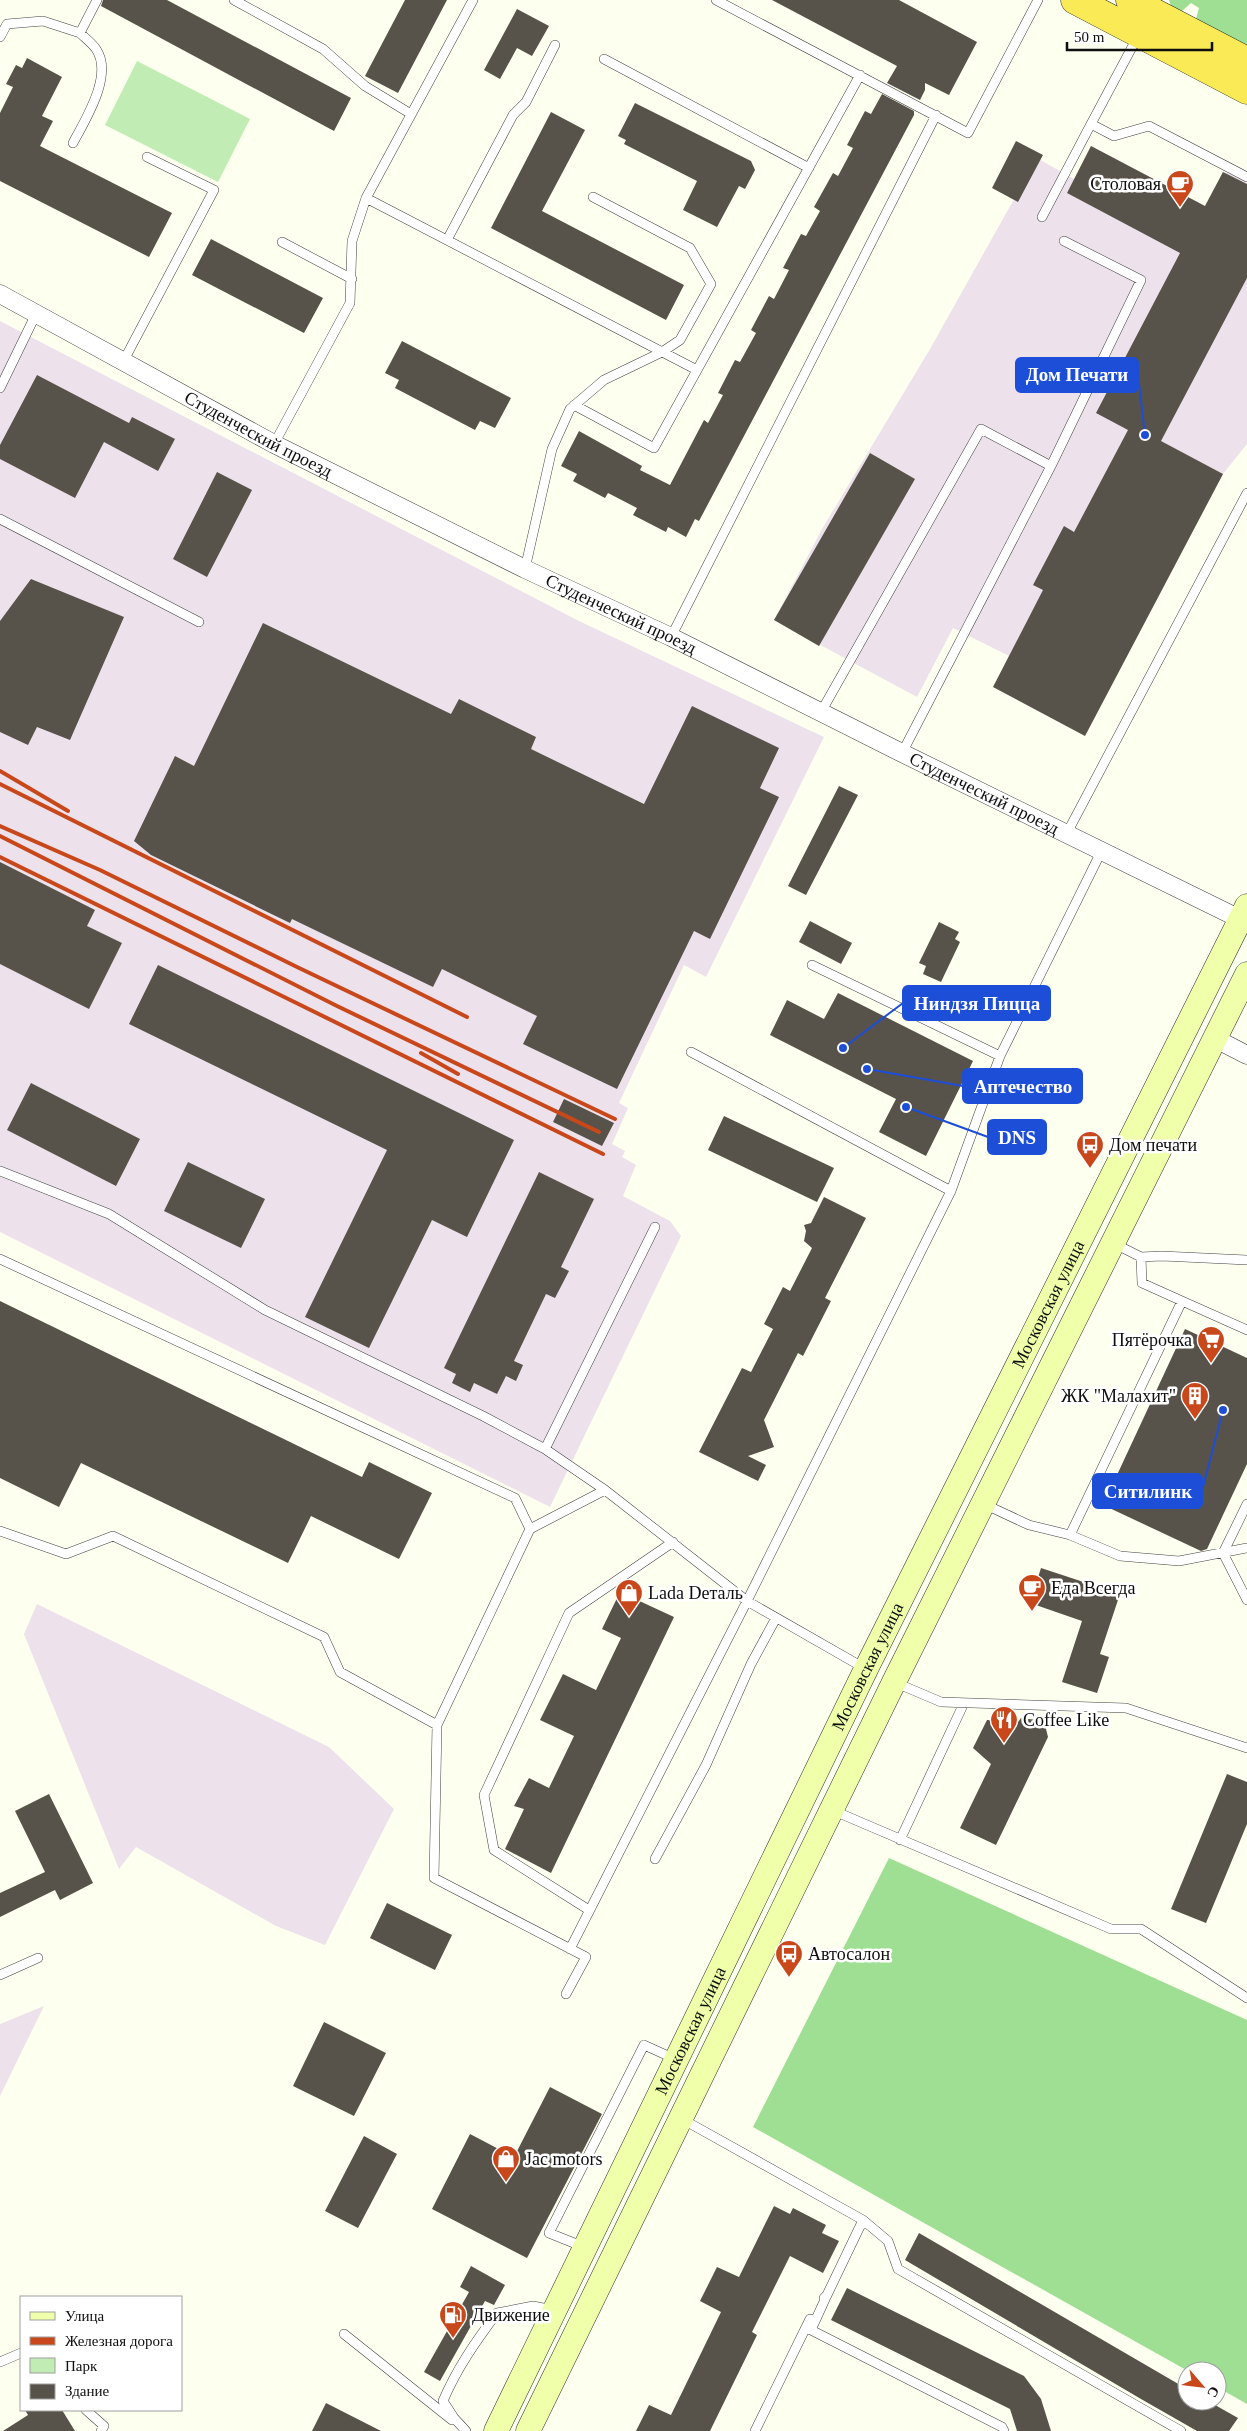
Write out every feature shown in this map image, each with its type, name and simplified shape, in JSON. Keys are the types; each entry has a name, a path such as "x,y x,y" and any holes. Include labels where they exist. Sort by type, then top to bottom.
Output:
{"highway":[{"path":"1075,0 1247,90"},
{"path":"1130,0 1247,61"}],"main road":[{"name":"Московская улица","path":"496,2431 553,2310 866,1669 1245,916"},
{"name":"Московская улица","path":"528,2431 894,1682 1247,974"}],"street":[{"name":"Студенческий проезд","path":"0,294 274,444 525,569 672,637 902,753 1102,850 1245,916"},
{"path":"1214,1038 1247,1055"}],"lane":[{"path":"80,33 96,0"},
{"path":"234,0 323,49 365,86 411,114"},
{"path":"274,444 350,303 352,241 366,198 473,0"},
{"path":"716,0 968,133 1038,0"},
{"path":"0,37 4,22 43,21 80,33 97,51 101,71 99,91 73,144"},
{"path":"1042,218 1139,34"},
{"path":"447,240 513,115 526,102 555,46"},
{"path":"604,58 809,168"},
{"path":"574,405 654,448 860,75"},
{"path":"672,637 936,115"},
{"path":"1091,124 1114,136 1149,126 1247,177"},
{"path":"123,362 214,190 148,157"},
{"path":"525,569 552,449 561,425 574,405 604,380 662,352 680,340 712,284 690,248 592,197"},
{"path":"366,198 697,370"},
{"path":"902,753 1051,466 1141,280 1064,241"},
{"path":"282,242 352,279"},
{"path":"0,388 36,314"},
{"path":"821,712 981,429 1051,466"},
{"path":"1067,833 1247,493"},
{"path":"0,519 199,622"},
{"path":"570,1949 747,1601 951,1191 1000,1056 1102,850"},
{"path":"812,965 1000,1056"},
{"path":"691,1052 951,1191"},
{"path":"0,1170 109,1214 260,1308 483,1416 545,1449 605,1490 747,1601 866,1669"},
{"path":"545,1449 655,1227"},
{"path":"1112,1243 1141,1257 1162,1256 1247,1260"},
{"path":"1141,1257 1142,1283 1247,1330"},
{"path":"0,1259 515,1498 530,1529"},
{"path":"1070,1535 1182,1301"},
{"path":"566,1994 586,1957 434,1878 437,1725 530,1529 605,1490"},
{"path":"984,1504 1029,1525 1070,1535 1120,1556 1179,1561 1247,1548"},
{"path":"1223,1553 1247,1504"},
{"path":"0,1531 66,1554 113,1536 324,1638 340,1672 437,1725"},
{"path":"589,1910 494,1850 484,1795 569,1613 673,1542"},
{"path":"1223,1553 1247,1600"},
{"path":"655,1860 706,1765 752,1664 776,1618"},
{"path":"894,1682 941,1702 1126,1708 1247,1748"},
{"path":"900,1840 964,1702"},
{"path":"832,1810 1111,1929 1141,1930 1247,1998"},
{"path":"0,1975 38,1958"},
{"path":"584,2247 549,2233 644,2045 675,2059"},
{"path":"682,2119 863,2220 888,2240 898,2269 1182,2431"},
{"path":"863,2220 811,2330 1002,2430"},
{"path":"755,2431 816,2305 827,2295"},
{"path":"466,2431 454,2418 443,2401 453,2378 477,2338 497,2313 533,2306 553,2310"},
{"path":"344,2334 466,2431"},
{"path":"0,2362 20,2352"},
{"path":"87,2411 104,2426 101,2431"}],"shaded area":[{"path":"1091,146 1205,206 1223,172 1247,178 1247,444 1223,474 1085,736 993,687 1009,656 953,628 917,697 774,620 822,529 930,349 1037,158 1074,179"},
{"path":"0,321 579,621 824,737 706,977 684,965 619,1103 628,1108 612,1144 625,1151 622,1157 636,1165 623,1196 670,1221 681,1236 550,1507 0,1232"},
{"path":"37,1604 329,1747 394,1809 325,1945 276,1926 136,1847 119,1869 24,1634"},
{"path":"44,2006 0,2096 0,2024"}],"green space":[{"path":"1169,0 1247,0 1247,49 1203,25 1196,19 1199,8 1191,3 1182,11 1172,9"},
{"path":"137,61 250,119 218,182 105,125"},
{"path":"889,1858 1247,2020 1247,2404 1227,2393 1227,2361 1177,2361 1177,2365 753,2127"}],"building":[{"path":"103,0 167,0 351,98 334,131 101,6"},
{"path":"405,0 447,0 398,93 365,76"},
{"path":"772,0 899,0 977,42 949,95 925,83 925,90 920,100 887,83 897,66"},
{"path":"517,9 549,26 532,56 517,48 500,79 484,70"},
{"path":"27,58 62,77 42,116 53,121 40,146 172,213 149,257 0,181 0,113 13,87 6,84 16,65 22,68"},
{"path":"882,94 914,111 914,115 699,521 695,519 686,537 668,527 666,532 633,515 637,508 608,493 605,498 573,481 577,474 561,466 579,431 642,466 640,470 670,485 704,420 708,423 723,395 718,393 735,360 740,362 756,333 751,330 769,296 774,299 789,270 783,268 801,234 806,236 820,211 814,207 833,173 838,176 853,148 847,145 865,111 871,114"},
{"path":"635,103 751,161 755,170 745,189 739,186 717,227 683,210 697,181 624,144 626,140 618,136"},
{"path":"551,112 585,130 542,211 684,285 666,320 491,228"},
{"path":"1016,141 1043,155 1018,202 992,188"},
{"path":"1091,146 1205,206 1223,172 1247,184 1247,278 1161,441 1223,474 1085,736 993,687 1043,590 1033,585 1064,526 1074,532 1128,430 1096,413 1180,253 1067,193"},
{"path":"211,239 323,298 304,333 192,275"},
{"path":"402,341 511,398 495,428 480,421 475,430 395,388 399,380 385,373"},
{"path":"37,375 129,423 132,417 175,439 158,471 104,442 75,498 0,459 0,445"},
{"path":"870,453 915,479 819,646 774,620"},
{"path":"217,472 252,490 207,577 173,559"},
{"path":"31,579 124,617 70,740 37,727 28,745 0,732 0,621"},
{"path":"263,623 451,714 459,699 536,737 531,749 644,804 692,706 779,748 760,788 779,797 710,939 694,931 617,1089 523,1044 537,1016 442,969 433,987 292,919 290,923 151,855 134,841 175,756 194,766"},
{"path":"839,786 858,795 806,895 788,886"},
{"path":"0,862 95,910 87,926 122,943 89,1009 0,964"},
{"path":"810,921 852,943 841,964 799,942"},
{"path":"939,922 959,932 955,939 960,942 941,982 923,974 926,966 919,963"},
{"path":"158,965 514,1140 467,1237 432,1220 369,1348 305,1317 387,1150 129,1024"},
{"path":"838,993 973,1061 926,1156 879,1132 896,1099 770,1035 787,1000 824,1019"},
{"path":"31,1083 140,1139 116,1186 7,1130"},
{"path":"564,1099 614,1123 602,1146 553,1122"},
{"path":"724,1116 834,1168 817,1202 708,1150"},
{"path":"188,1162 265,1199 241,1248 164,1211"},
{"path":"539,1172 594,1199 561,1267 569,1271 555,1298 546,1294 514,1361 523,1365 516,1381 506,1376 497,1394 474,1383 470,1392 452,1383 456,1374 444,1368"},
{"path":"824,1197 866,1218 825,1298 831,1301 803,1356 798,1353 764,1420 774,1447 748,1456 766,1465 758,1481 699,1452 742,1368 751,1372 773,1329 764,1324 783,1287 790,1291 812,1248 804,1241 806,1231 804,1225 811,1223"},
{"path":"0,1301 362,1477 369,1462 432,1493 399,1559 311,1516 288,1563 81,1463 59,1507 0,1478"},
{"name":"ЖК \"Малахит\"","path":"1185,1329 1247,1358 1247,1464 1207,1549 1201,1551 1103,1505"},
{"path":"1041,1568 1120,1594 1100,1654 1109,1657 1097,1693 1062,1682 1082,1621 1030,1603"},
{"path":"620,1592 674,1617 551,1873 505,1849 524,1809 514,1806 529,1778 549,1788 574,1736 540,1720 563,1674 596,1690 621,1638 602,1629"},
{"path":"1021,1718 1044,1721 1048,1737 996,1845 960,1828 991,1764 973,1748 987,1720 1018,1722"},
{"path":"1227,1774 1247,1782 1247,1824 1206,1923 1171,1909"},
{"path":"49,1794 93,1883 60,1900 55,1890 0,1917 0,1893 45,1872 15,1811"},
{"path":"387,1903 452,1935 435,1970 370,1938"},
{"path":"324,2022 386,2053 354,2116 293,2086"},
{"name":"Jac motors","path":"550,2087 602,2114 527,2258 432,2209 470,2134 514,2157"},
{"path":"364,2136 397,2154 358,2228 325,2211"},
{"path":"774,2206 790,2214 793,2208 826,2225 822,2233 839,2241 823,2273 790,2256 752,2332 757,2335 710,2431 636,2431 649,2405 671,2415 721,2312 700,2301 717,2267 739,2277"},
{"path":"919,2233 1177,2383 1177,2411 1226,2411 1238,2418 1229,2431 1197,2431 905,2260"},
{"name":"Движение","path":"471,2266 505,2285 494,2305 485,2301 440,2381 424,2372 469,2292 460,2287"},
{"path":"847,2288 1024,2376 1041,2399 1051,2431 1017,2431 1010,2409 831,2320"},
{"path":"326,2403 381,2431 312,2431"},
{"path":"26,2411 63,2411 75,2431 3,2431 28,2415"}],"railway":[{"path":"0,771 68,811"},
{"path":"0,784 467,1017"},
{"path":"0,826 100,870 297,967 615,1119"},
{"path":"0,836 337,1006 599,1132"},
{"path":"0,857 603,1154"},
{"path":"421,1053 458,1074"}],"place":[{"name":"Столовая","path":"1180,208"},
{"name":"Дом Печати","path":"1145,435"},
{"name":"Ниндзя Пицца","path":"843,1048"},
{"name":"Аптечество","path":"867,1069"},
{"name":"DNS","path":"906,1107"},
{"name":"Дом печати","path":"1090,1169"},
{"name":"Пятёрочка","path":"1211,1364"},
{"name":"Ситилинк","path":"1223,1410"},
{"name":"ЖК \"Малахит\"","path":"1195,1420"},
{"name":"Еда Всегда","path":"1032,1612"},
{"name":"Lada Dеталь","path":"629,1617"},
{"name":"Coffee Like","path":"1004,1744"},
{"name":"Автосалон","path":"789,1978"},
{"name":"Jac motors","path":"506,2183"},
{"name":"Движение","path":"453,2339"}]}
